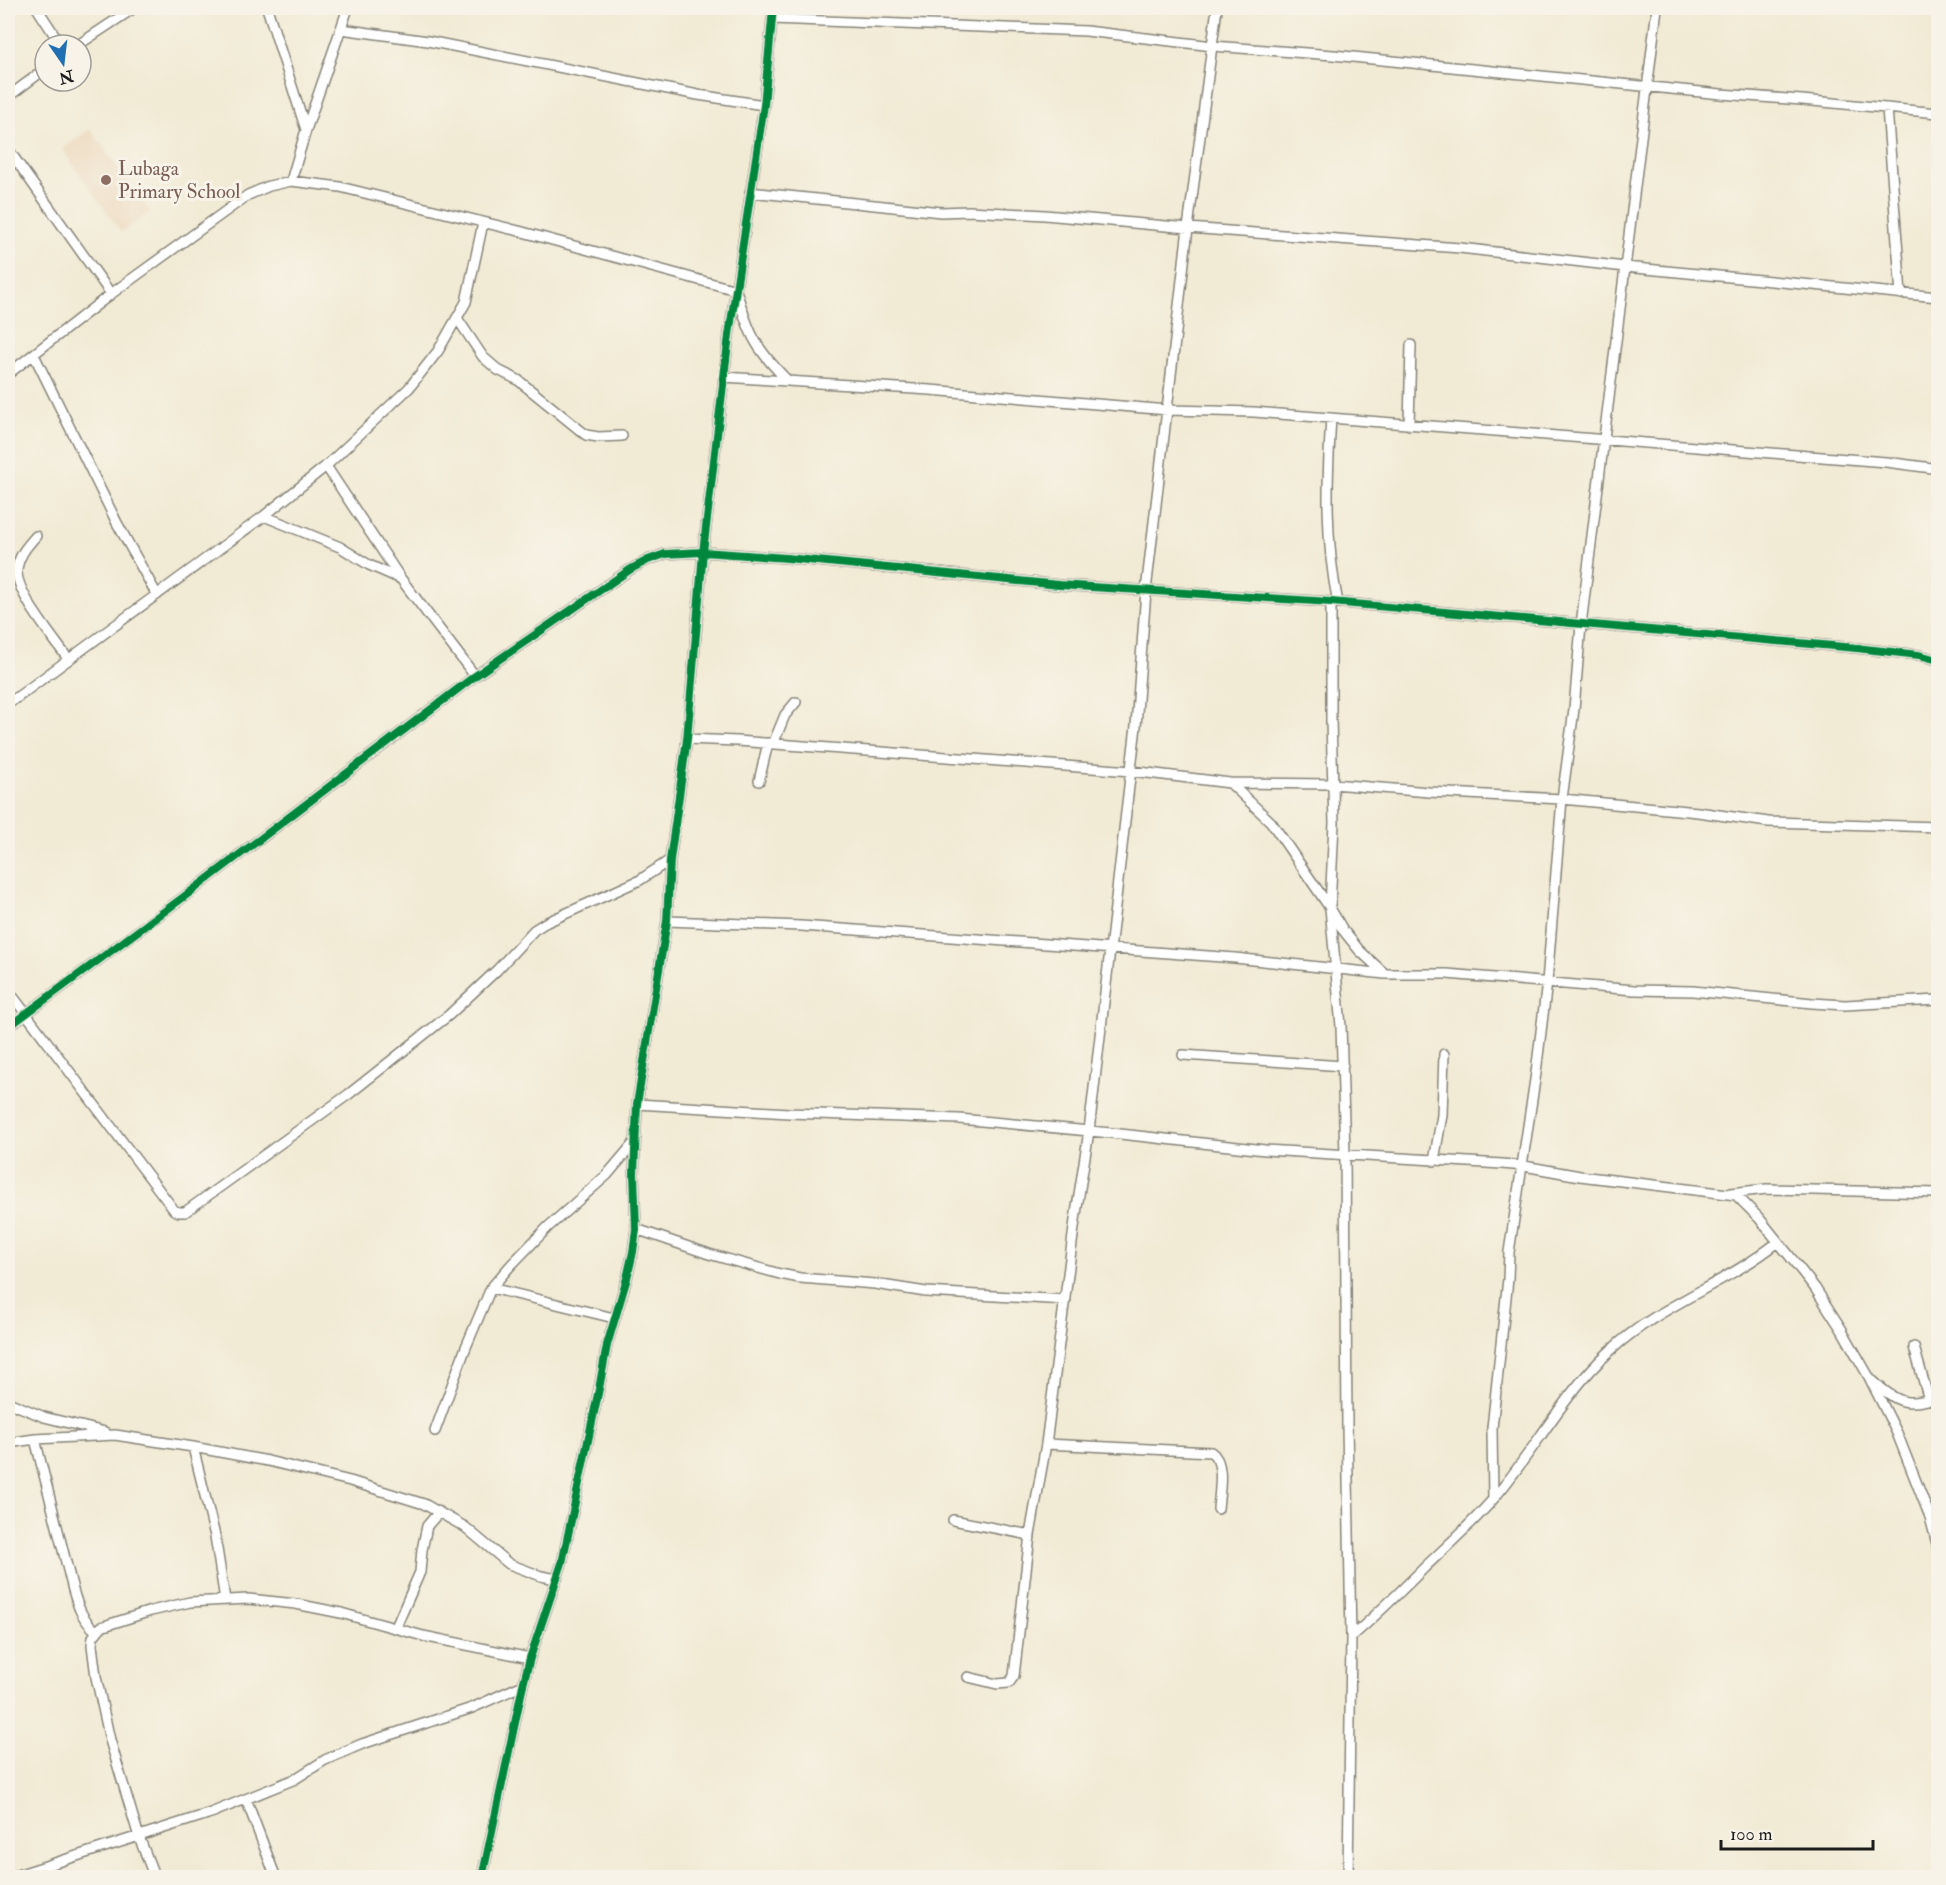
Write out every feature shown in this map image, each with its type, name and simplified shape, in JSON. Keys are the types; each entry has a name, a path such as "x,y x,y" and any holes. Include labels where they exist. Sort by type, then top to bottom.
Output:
{"street":[{"path":"37,8 53,33"},
{"path":"93,35 134,8"},
{"path":"267,8 306,130"},
{"path":"291,181 348,8"},
{"path":"482,1878 523,1685 566,1545 614,1318 627,1278 636,1229 634,1174 637,1104 667,921 670,860 687,739 703,552 724,376 764,105 773,8"},
{"path":"968,1677 1000,1684 1009,1683 1013,1679 1030,1535 1046,1444 1089,1131 1136,726 1146,591 1188,228 1217,8"},
{"path":"1493,1499 1492,1428 1509,1252 1524,1166 1546,982 1562,799 1574,709 1581,625 1657,8"},
{"path":"772,19 1086,31 1213,46 1333,55 1647,87 1938,113"},
{"path":"341,29 428,41 698,95 764,105"},
{"path":"8,97 33,78"},
{"path":"1887,108 1901,294"},
{"path":"8,149 111,294"},
{"path":"8,374 111,294 248,195 269,186 291,181 340,187 519,231 736,290"},
{"path":"750,192 941,212 1045,215 1460,248 1625,267 1938,297"},
{"path":"8,704 264,516 326,466 409,388 438,351 466,302 483,223"},
{"path":"736,290 746,324 756,344 767,360 787,380"},
{"path":"458,318 483,357 498,370 518,381 586,435 622,436"},
{"path":"1409,425 1411,345"},
{"path":"34,355 117,523 156,595"},
{"path":"724,376 1168,410 1254,412 1886,462 1929,467 1936,470 1938,475"},
{"path":"1331,418 1327,486 1328,532 1335,603 1334,823 1330,908 1343,1066 1345,1154 1351,1637 1348,1878"},
{"path":"326,466 400,579 476,676"},
{"path":"264,516 340,548 400,579"},
{"path":"36,536 19,560 18,581 24,596 68,659"},
{"path":"8,1028 476,676 640,564 665,554 703,552 787,558 1059,585 1335,603 1856,648 1919,655 1938,660"},
{"path":"759,781 770,743 785,715 796,702"},
{"path":"687,739 770,743 1131,771 1230,783 1333,784 1562,799 1698,812 1768,822 1938,827"},
{"path":"1230,783 1270,822 1343,930 1359,950 1384,974"},
{"path":"8,990 174,1210 185,1212 349,1094 449,1015 497,970 534,930 640,880 670,860"},
{"path":"667,921 801,926 1110,949 1384,974 1447,974 1634,990 1693,991 1738,997 1845,1005 1938,1000"},
{"path":"1434,1161 1442,1115 1444,1054"},
{"path":"1183,1055 1343,1066"},
{"path":"637,1104 800,1114 958,1119 1265,1150 1524,1166 1591,1178 1736,1195 1760,1218 1815,1288 1869,1377 1897,1433 1916,1479 1938,1548"},
{"path":"435,1431 491,1288 548,1227 607,1175 635,1142"},
{"path":"1728,1194 1767,1189 1938,1193"},
{"path":"636,1229 709,1254 800,1278 874,1284 926,1292 1066,1300"},
{"path":"1351,1637 1393,1600 1493,1499 1519,1467 1564,1403 1610,1351 1660,1314 1749,1263 1778,1242"},
{"path":"491,1288 614,1318"},
{"path":"1869,1377 1884,1391 1903,1402 1916,1403 1934,1399 1914,1347"},
{"path":"8,1402 44,1417 115,1435 268,1461 350,1481 424,1504 465,1527 509,1564 557,1579"},
{"path":"8,1443 35,1439 115,1435"},
{"path":"35,1439 73,1590 81,1614 87,1624 96,1631"},
{"path":"1046,1444 1211,1452 1216,1456 1219,1464 1218,1509"},
{"path":"193,1447 215,1536 225,1600"},
{"path":"396,1628 420,1572 427,1526 440,1512"},
{"path":"953,1520 1030,1535"},
{"path":"155,1878 139,1837 110,1740 94,1668 92,1645 96,1631 109,1623 190,1602 248,1599 296,1604 423,1636 530,1658"},
{"path":"8,1870 9,1877 139,1837 246,1799 296,1779 325,1760 362,1744 472,1708 523,1685"},
{"path":"246,1799 276,1878"}],"shaded area":[{"name":"Lubaga Primary School","path":"90,129 150,212 121,232 62,149"}],"cycle path":[{"path":"482,1878 523,1685 562,1563 607,1345 633,1252 636,1229 634,1174 637,1104 667,921 670,860 687,739 703,552 729,335 764,105 773,8"},
{"path":"8,1027 475,676 631,569 665,554 703,552 787,558 1059,585 1331,602 1856,648 1919,655 1938,660"}],"place":[{"name":"Lubaga Primary School","path":"106,180"}]}
